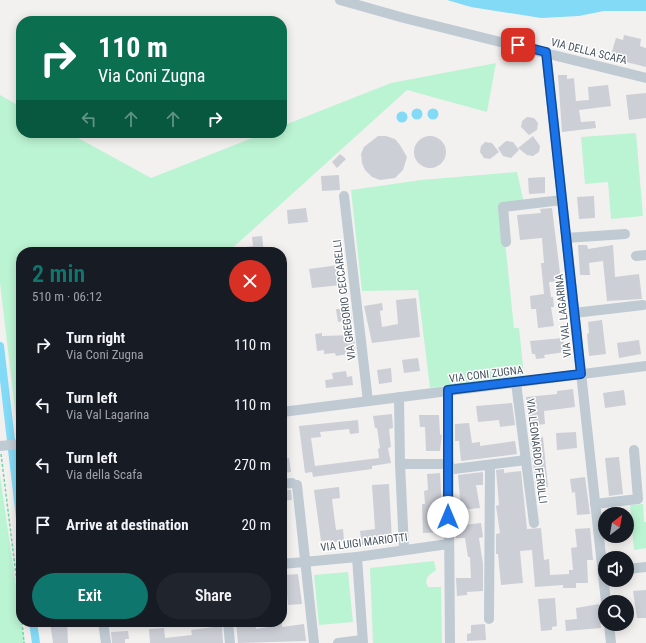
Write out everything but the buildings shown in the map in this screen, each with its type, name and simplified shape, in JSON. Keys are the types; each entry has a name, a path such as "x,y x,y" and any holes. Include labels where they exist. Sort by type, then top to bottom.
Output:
{"street":[{"name":"VIA DELLA SCAFA","path":"340,0 404,18 646,78"},
{"name":"VIA VAL LAGARINA","path":"546,52 601,551"},
{"name":"VIA GREGORIO CECCARELLI","path":"344,196 368,401"},
{"path":"506,242 503,207 562,200"},
{"path":"566,238 625,234"},
{"path":"574,313 643,306"},
{"name":"VIA CONI ZUGNA","path":"287,411 646,366"},
{"name":"VIA LEONARDO FERULLI","path":"516,382 534,523"},
{"path":"448,390 451,467 448,544 450,643"},
{"path":"399,397 400,464 404,549"},
{"path":"0,446 16,444"},
{"path":"595,504 638,499 634,450"},
{"path":"400,464 451,467 490,465 526,460"},
{"path":"489,619 490,465"},
{"path":"287,484 295,484 314,643"},
{"name":"VIA LUIGI MARIOTTI","path":"287,564 357,557 404,549 448,544"},
{"path":"338,643 362,642 357,557"},
{"path":"634,568 646,567"},
{"path":"104,627 106,643"},
{"path":"228,627 230,643"},
{"path":"610,631 611,643"}],"path":[{"path":"0,451 16,569"},
{"path":"22,627 24,643"}],"green space":[{"path":"496,63 487,112 407,90 234,247 16,247 16,418 0,283 0,95 16,104 16,138 78,138 151,178 252,138 287,138 287,124 391,83"},
{"path":"636,133 643,216 611,219 608,182 585,184 581,137"},
{"path":"517,172 524,203 501,203 514,328 519,328 524,375 430,388 418,290 362,291 351,190 421,180"},
{"path":"0,475 16,587 16,627 22,627 25,643 0,643"},
{"path":"643,504 644,522 646,522 646,548 634,550 634,507 630,507 630,505"},
{"path":"434,561 436,570 428,576 426,582 428,587 441,587 442,643 373,643 370,568"},
{"path":"348,572 353,622 319,625 314,575"}],"water":[{"path":"447,0 646,0 646,11 604,11 579,16 541,18 471,7"},
{"path":"417,108 421,110 423,114 421,118 417,120 413,118 411,114 413,110"},
{"path":"433,108 437,110 439,114 437,118 433,120 429,118 427,114 429,110"},
{"path":"402,111 406,113 408,117 406,121 402,123 398,121 396,117 398,113"}],"waterway":[{"path":"0,346 16,484"},
{"path":"34,627 36,643"}],"route":[{"path":"448,517 448,390 581,374 546,52 518,45"}]}
